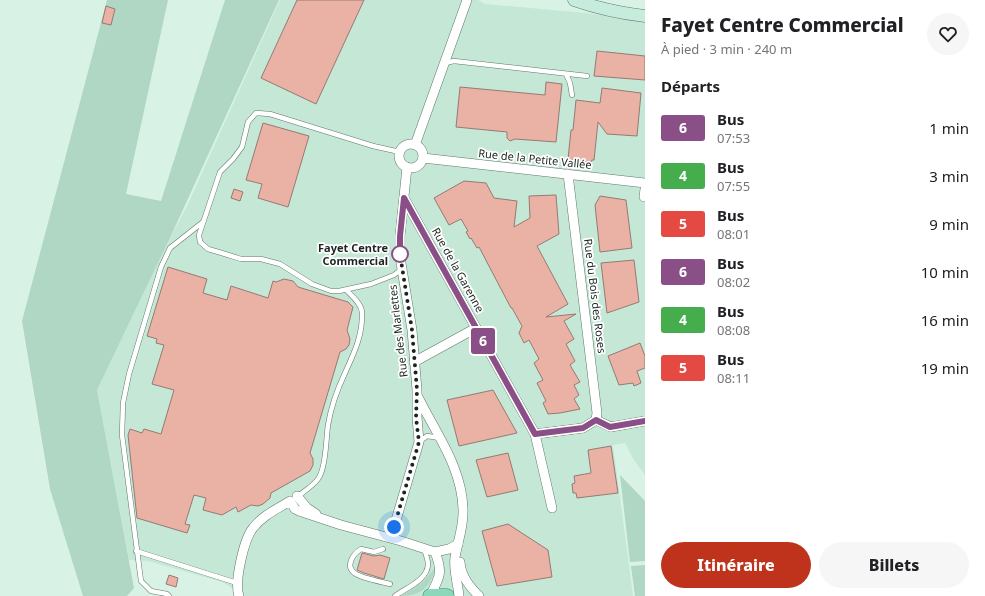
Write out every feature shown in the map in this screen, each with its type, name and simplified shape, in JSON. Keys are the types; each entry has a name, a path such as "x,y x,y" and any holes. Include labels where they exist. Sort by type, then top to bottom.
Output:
{"main road":[{"path":"574,0 622,14 645,16"},
{"path":"430,596 447,596"}],"street":[{"path":"415,145 467,0"},
{"path":"408,145 415,145 422,150 422,162 416,167 408,167 402,163 400,152 408,145"},
{"name":"Rue de la Petite Vallée","path":"423,158 645,183"},
{"name":"Rue des Marlettes","path":"394,527 419,442 416,418 417,395 410,311 402,269 400,236 408,167"},
{"name":"Rue du Bois des Roses","path":"568,174 597,413 596,420"},
{"name":"Rue de la Garenne","path":"404,198 535,434 552,508"},
{"path":"414,362 476,328"},
{"name":"Rue des Marlettes","path":"417,395 453,463 463,498 463,511 458,544"},
{"path":"535,434 583,428 596,420 610,427 645,421"},
{"path":"294,499 315,514 330,515 380,531 388,530 394,527 396,534 401,541"},
{"path":"294,499 295,509 299,511 341,525 435,552 450,549 458,544"},
{"path":"239,596 237,591 237,583 240,565 252,529 258,522 270,513 294,499"},
{"path":"458,544 454,558 459,596"},
{"path":"458,544 460,568 470,588 479,596"},
{"path":"430,596 438,581 440,567 435,552"}],"lane":[{"path":"448,53 454,61"},
{"path":"445,63 454,61 587,76"},
{"path":"566,74 570,83 572,95"},
{"path":"400,152 374,146 270,114 256,113 248,122 242,147 220,172 199,235 200,242 208,249 241,259 261,259 280,264 312,284 331,291 346,290 370,284 394,275 402,269"},
{"path":"169,596 167,594 151,591 141,581 122,435 123,403 129,374 161,267 170,248 203,222"},
{"path":"294,499 318,479 324,462 328,426 332,408 344,374 357,346 362,310 346,290"},
{"path":"419,442 427,436 440,438"},
{"path":"395,596 418,581 424,575 427,570 428,562 424,548"},
{"path":"383,549 374,552 361,549 355,553 352,558 352,570 356,574 390,584"},
{"path":"136,551 237,583"}],"shaded area":[{"path":"107,0 168,0 126,194 161,201 225,0 279,0 169,240 97,390 134,588 127,596 83,596 50,489 22,321"},
{"path":"280,0 478,0 485,4 586,13 645,21 645,475 634,460 625,443 613,445 633,596 239,596 237,591 222,582 148,561 129,560 97,390 169,240 187,206"},
{"path":"620,475 645,501 645,561 630,562"},
{"path":"645,565 645,596 635,596 631,566"},
{"path":"435,568 431,580 424,589 408,596 401,596 423,582"}],"building":[{"path":"297,0 364,0 316,104 261,78"},
{"path":"106,6 115,9 111,25 102,23"},
{"path":"597,51 645,56 645,80 594,76"},
{"path":"546,82 562,84 556,142 515,139 510,141 507,138 507,132 456,127 460,87 545,95"},
{"path":"602,88 641,93 637,136 607,134 598,122 594,160 591,162 568,159 576,100 600,103"},
{"path":"263,123 309,136 288,207 258,198 262,184 246,180"},
{"path":"464,181 486,183 494,198 517,201 514,227 530,218 529,196 556,195 559,234 537,246 568,304 546,317 576,314 564,321 574,339 566,344 575,361 570,365 580,382 574,385 579,395 574,399 580,409 548,414 543,403 546,401 537,383 543,380 534,363 539,359 529,340 524,343 519,333 522,326 479,247 477,248 466,232 468,231 461,219 449,225 434,198"},
{"path":"234,189 243,192 240,201 231,198"},
{"path":"600,196 626,200 632,248 600,252 595,205"},
{"path":"634,260 639,302 607,313 601,263"},
{"path":"168,267 207,279 203,293 227,300 231,286 268,298 273,281 276,282 284,279 293,281 298,287 348,302 353,307 347,330 350,339 349,345 346,349 340,352 310,453 313,459 313,465 310,471 271,493 270,498 263,504 258,506 251,505 238,512 236,507 222,515 203,510 206,498 194,495 185,524 190,525 187,533 137,518 128,435 130,429 142,433 144,429 161,434 174,390 152,384 164,345 156,343 157,339 147,336"},
{"path":"640,343 645,356 645,368 637,371 641,383 634,386 633,383 619,385 608,356"},
{"path":"493,390 517,433 459,446 447,400"},
{"path":"611,446 618,493 577,498 576,493 573,493 572,484 575,483 574,476 591,473 588,450"},
{"path":"508,453 518,490 487,497 476,460"},
{"path":"508,524 548,550 552,577 497,586 482,531"},
{"path":"362,553 390,558 384,579 357,570"},
{"path":"169,575 178,578 176,587 166,584"}],"bus line":[{"name":"6","path":"400,257 400,236 404,198 535,434 583,428 596,420 610,427 645,421"}],"place":[{"name":"Fayet Centre Commercial","path":"400,254"}],"route":[{"path":"394,527 419,442 417,434 417,390 412,330 400,254"}]}
